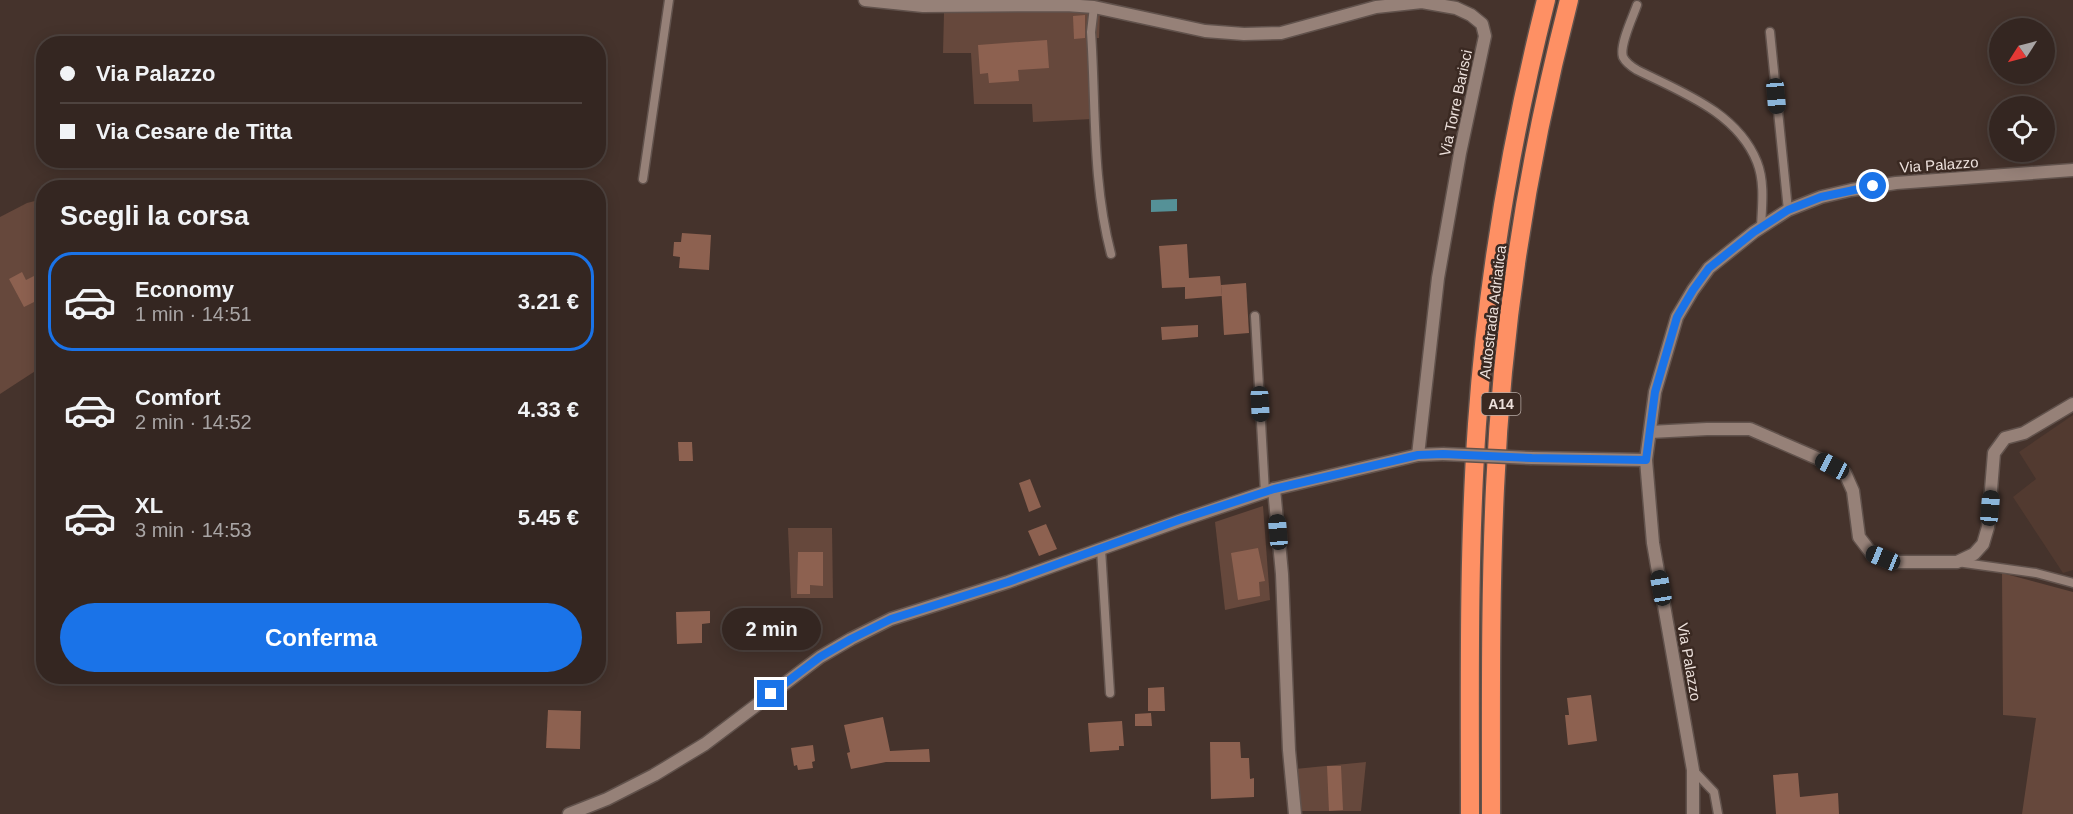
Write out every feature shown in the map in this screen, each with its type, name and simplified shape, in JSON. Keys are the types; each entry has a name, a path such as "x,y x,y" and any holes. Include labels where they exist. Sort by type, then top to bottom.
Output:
{"highway":[{"name":"Autostrada Adriatica","path":"1470,814 1473,497 1484,348 1491,282 1520,108 1546,0"},
{"name":"Autostrada Adriatica","path":"1491,814 1492,559 1495,476 1504,367 1513,283 1527,191 1542,111 1569,0"}],"street":[{"name":"Via Torre Barisci","path":"864,0 924,6 1066,5 1094,8 1205,31 1244,34 1281,33 1376,7 1422,2 1456,8 1471,15 1482,24 1485,36 1460,153 1438,278 1418,455"},
{"name":"Via Palazzo","path":"1693,814 1693,770 1653,543 1646,460 1655,392 1677,317 1709,268 1761,227 1788,210 1821,197 1896,183 2073,170"},
{"path":"1650,432 1750,429 1845,472 1853,491 1859,537 1872,554 1895,562 1957,562 1974,554 1983,544 1988,527 1994,453 2005,438 2024,433 2073,404"},
{"path":"569,814 607,799 654,775 705,744 820,657 891,619 1008,582 1179,520 1269,491 1418,455 1646,460"},
{"path":"1269,491 1282,574 1288,750 1295,814"}],"lane":[{"path":"643,180 669,0"},
{"path":"1637,5 1622,46 1623,56 1628,64 1637,70 1700,101 1728,122 1746,143 1757,162 1762,190 1761,227"},
{"path":"1094,8 1091,32 1099,189 1111,254"},
{"path":"1770,32 1788,210"},
{"path":"1255,316 1269,491"},
{"path":"1101,549 1110,693"},
{"path":"1957,562 2036,573 2073,583"},
{"path":"1693,770 1714,792 1718,814"}],"shaded area":[{"path":"1058,9 1100,12 1099,38 1088,38 1092,119 1033,122 1032,104 974,104 971,53 943,53 944,13"},
{"path":"36,201 36,371 0,394 0,217"},
{"path":"2073,415 2073,570 2063,573 2013,497 2036,479 2019,452"},
{"path":"1263,506 1270,600 1225,610 1215,522"},
{"path":"788,528 832,528 833,598 791,598"},
{"path":"2002,573 2073,592 2073,814 2022,814 2036,718 2003,715"},
{"path":"1366,762 1361,811 1300,811 1295,769"}],"water":[{"path":"1177,199 1177,211 1151,212 1151,200"}],"building":[{"path":"1085,15 1085,38 1074,39 1073,16"},
{"path":"1047,40 1049,68 1018,70 1019,81 989,83 988,73 980,74 978,45"},
{"path":"682,233 711,235 709,270 679,268 680,257 673,256 674,242 681,242"},
{"path":"1187,244 1189,278 1220,276 1222,296 1185,299 1185,287 1162,288 1159,246"},
{"path":"22,272 26,280 36,275 36,297 34,298 36,301 24,307 9,279"},
{"path":"1246,283 1249,333 1224,335 1221,285"},
{"path":"1198,325 1198,337 1162,340 1161,327"},
{"path":"678,442 692,442 693,461 679,461"},
{"path":"1030,479 1041,507 1029,512 1019,483"},
{"path":"1046,524 1057,549 1039,556 1028,531"},
{"path":"1258,548 1265,581 1259,582 1260,596 1238,600 1231,553"},
{"path":"798,552 823,552 823,586 810,585 810,594 797,594"},
{"path":"710,611 710,623 702,624 702,643 677,644 676,612"},
{"path":"1164,687 1165,711 1148,711 1148,688"},
{"path":"1591,695 1597,741 1568,745 1565,715 1569,715 1567,698"},
{"path":"548,710 581,711 580,749 546,748"},
{"path":"1151,713 1152,726 1135,726 1135,714"},
{"path":"883,717 890,751 929,749 930,762 886,762 851,769 844,725"},
{"path":"1122,721 1124,746 1119,746 1119,750 1090,752 1088,723"},
{"path":"1210,742 1240,742 1241,758 1249,758 1250,779 1254,778 1254,797 1211,799"},
{"path":"813,745 815,761 812,762 813,768 798,770 797,765 794,766 791,748"},
{"path":"1327,766 1341,766 1343,810 1329,811"},
{"path":"1798,773 1800,797 1838,793 1839,814 1776,814 1773,775"}],"route":[{"path":"771,694 820,657 891,619 1008,582 1179,520 1274,489 1418,455 1646,460 1655,392 1677,317 1709,268 1754,232 1788,210 1821,197 1873,186"}]}
